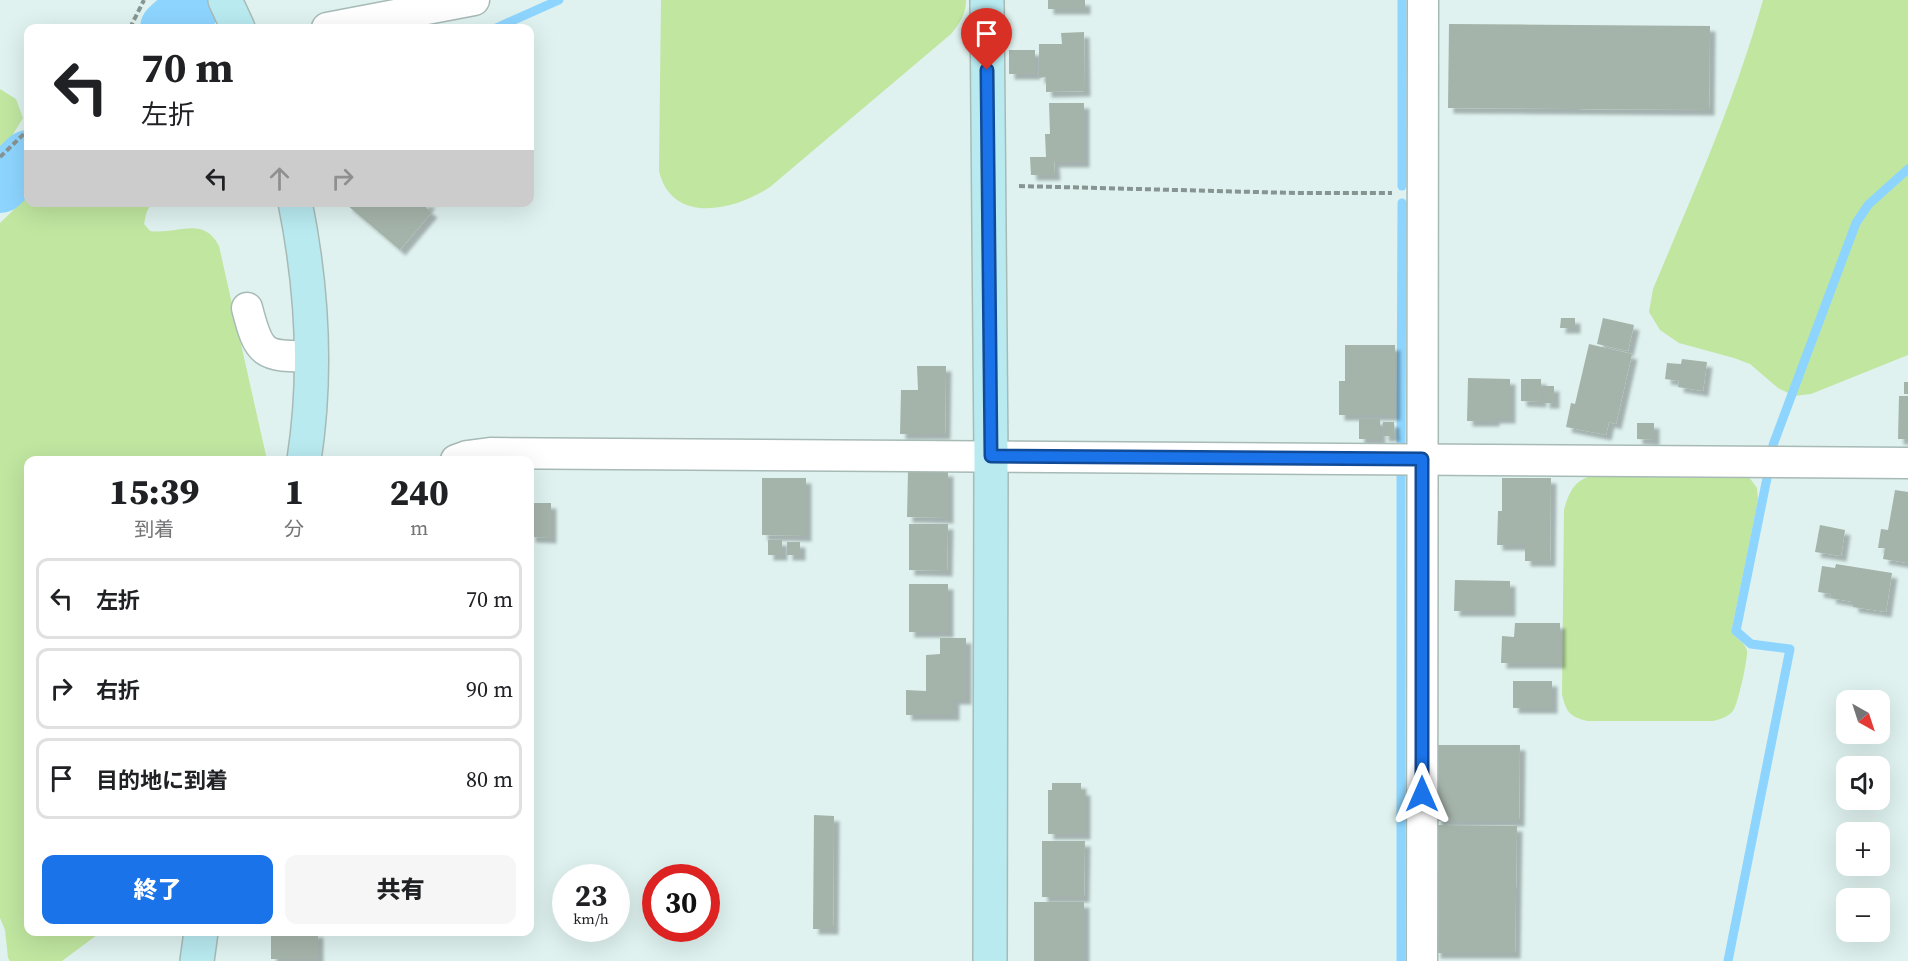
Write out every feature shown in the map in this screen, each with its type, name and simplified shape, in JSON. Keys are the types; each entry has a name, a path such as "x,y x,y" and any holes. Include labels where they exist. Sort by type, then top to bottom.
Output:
{"street":[{"path":"350,24 474,0"},
{"path":"987,0 991,456 990,961"},
{"path":"1422,961 1423,0"},
{"path":"296,207 306,267 311,356 304,456"},
{"path":"248,308 257,343 266,352 278,357 311,356"},
{"path":"467,456 490,453 1908,463"},
{"path":"197,961 200,936"}],"path":[{"path":"132,24 144,0"},
{"path":"0,157 24,134"},
{"path":"988,185 1295,193 1423,193"}],"green space":[{"path":"661,0 966,0 962,18 951,34 770,187 740,202 723,207 707,208 691,206 677,200 666,188 659,171"},
{"path":"1763,0 1908,0 1908,355 1811,394 1794,396 1778,388 1750,364 1679,343 1660,330 1649,312 1653,289 1740,74"},
{"path":"0,89 16,99 23,118 12,136 0,147"},
{"path":"24,200 24,207 149,207 144,224 150,231 189,228 205,231 213,237 219,246 266,456 24,456 24,936 96,936 62,961 10,961 5,930 0,918 0,223"},
{"path":"1602,472 1749,477 1757,488 1758,500 1732,628 1734,635 1746,647 1747,655 1733,711 1722,719 1713,721 1587,721 1572,715 1565,705 1562,694 1564,510 1569,494 1576,484 1586,477"}],"building":[{"path":"1048,0 1085,0 1085,9 1048,9"},
{"path":"1449,24 1710,26 1709,110 1448,108"},
{"path":"1084,32 1085,91 1046,92 1046,77 1039,78 1039,44 1062,44 1061,33"},
{"path":"1009,50 1035,50 1035,74 1009,74"},
{"path":"1049,103 1084,103 1084,162 1054,162 1055,175 1031,175 1030,157 1046,157 1045,134 1050,134"},
{"path":"349,207 427,207 432,212 400,250"},
{"path":"1561,318 1575,318 1575,328 1560,328"},
{"path":"1603,318 1634,325 1628,351 1597,344"},
{"path":"1589,344 1632,354 1616,424 1609,422 1606,435 1566,427 1571,403 1575,404"},
{"path":"1345,345 1395,345 1395,415 1339,415 1339,381 1345,381"},
{"path":"1682,359 1707,362 1703,391 1678,387 1679,381 1665,379 1667,363 1681,364"},
{"path":"917,366 946,366 945,434 900,434 901,390 918,390"},
{"path":"1468,378 1510,379 1510,418 1494,418 1494,421 1467,421"},
{"path":"1521,379 1541,379 1541,402 1521,401"},
{"path":"1904,382 1908,382 1908,394 1904,394"},
{"path":"1544,386 1554,386 1554,403 1544,403"},
{"path":"1899,396 1908,396 1908,439 1898,439"},
{"path":"1359,419 1380,419 1380,439 1359,439"},
{"path":"1383,422 1394,422 1395,436 1383,436"},
{"path":"1637,423 1654,423 1654,440 1637,439"},
{"path":"908,471 948,471 948,518 907,517"},
{"path":"762,478 806,478 806,536 762,535"},
{"path":"1502,478 1551,478 1550,561 1525,561 1525,545 1497,545 1498,511 1502,511"},
{"path":"1895,490 1908,492 1908,563 1883,559 1885,548 1878,548 1881,529 1888,530"},
{"path":"534,503 551,503 551,538 534,537"},
{"path":"909,524 948,524 947,571 909,570"},
{"path":"1820,525 1845,530 1841,556 1815,552"},
{"path":"768,540 782,540 782,555 768,555"},
{"path":"787,542 800,542 800,555 787,555"},
{"path":"1836,564 1892,573 1886,612 1853,607 1853,602 1830,598 1831,594 1818,592 1822,566 1835,568"},
{"path":"1455,580 1510,581 1510,611 1454,611"},
{"path":"909,584 948,584 948,632 909,632"},
{"path":"1515,623 1560,623 1560,663 1501,663 1502,636 1514,637"},
{"path":"940,638 966,638 966,699 954,699 954,715 906,715 906,690 926,691 926,655 940,654"},
{"path":"1513,681 1552,681 1552,708 1513,708"},
{"path":"1436,745 1520,745 1519,821 1436,821"},
{"path":"1052,783 1081,783 1081,790 1085,790 1085,834 1048,834 1048,790 1052,790"},
{"path":"814,815 834,816 833,929 813,929"},
{"path":"1436,825 1517,826 1515,953 1435,953"},
{"path":"1042,841 1085,841 1084,897 1042,897"},
{"path":"1034,902 1084,902 1084,961 1034,961"},
{"path":"271,936 318,936 318,959 271,959"}],"waterway":[{"path":"172,24 199,0"},
{"path":"505,24 559,0"},
{"path":"1402,0 1402,186"},
{"path":"0,185 24,162"},
{"path":"1773,445 1856,223 1868,205 1908,169"},
{"path":"1401,445 1402,203"},
{"path":"1401,473 1401,961"},
{"path":"1728,961 1790,649 1751,644 1736,631 1767,478"}],"route":[{"path":"987,70 991,456 1422,459 1422,794"}]}
